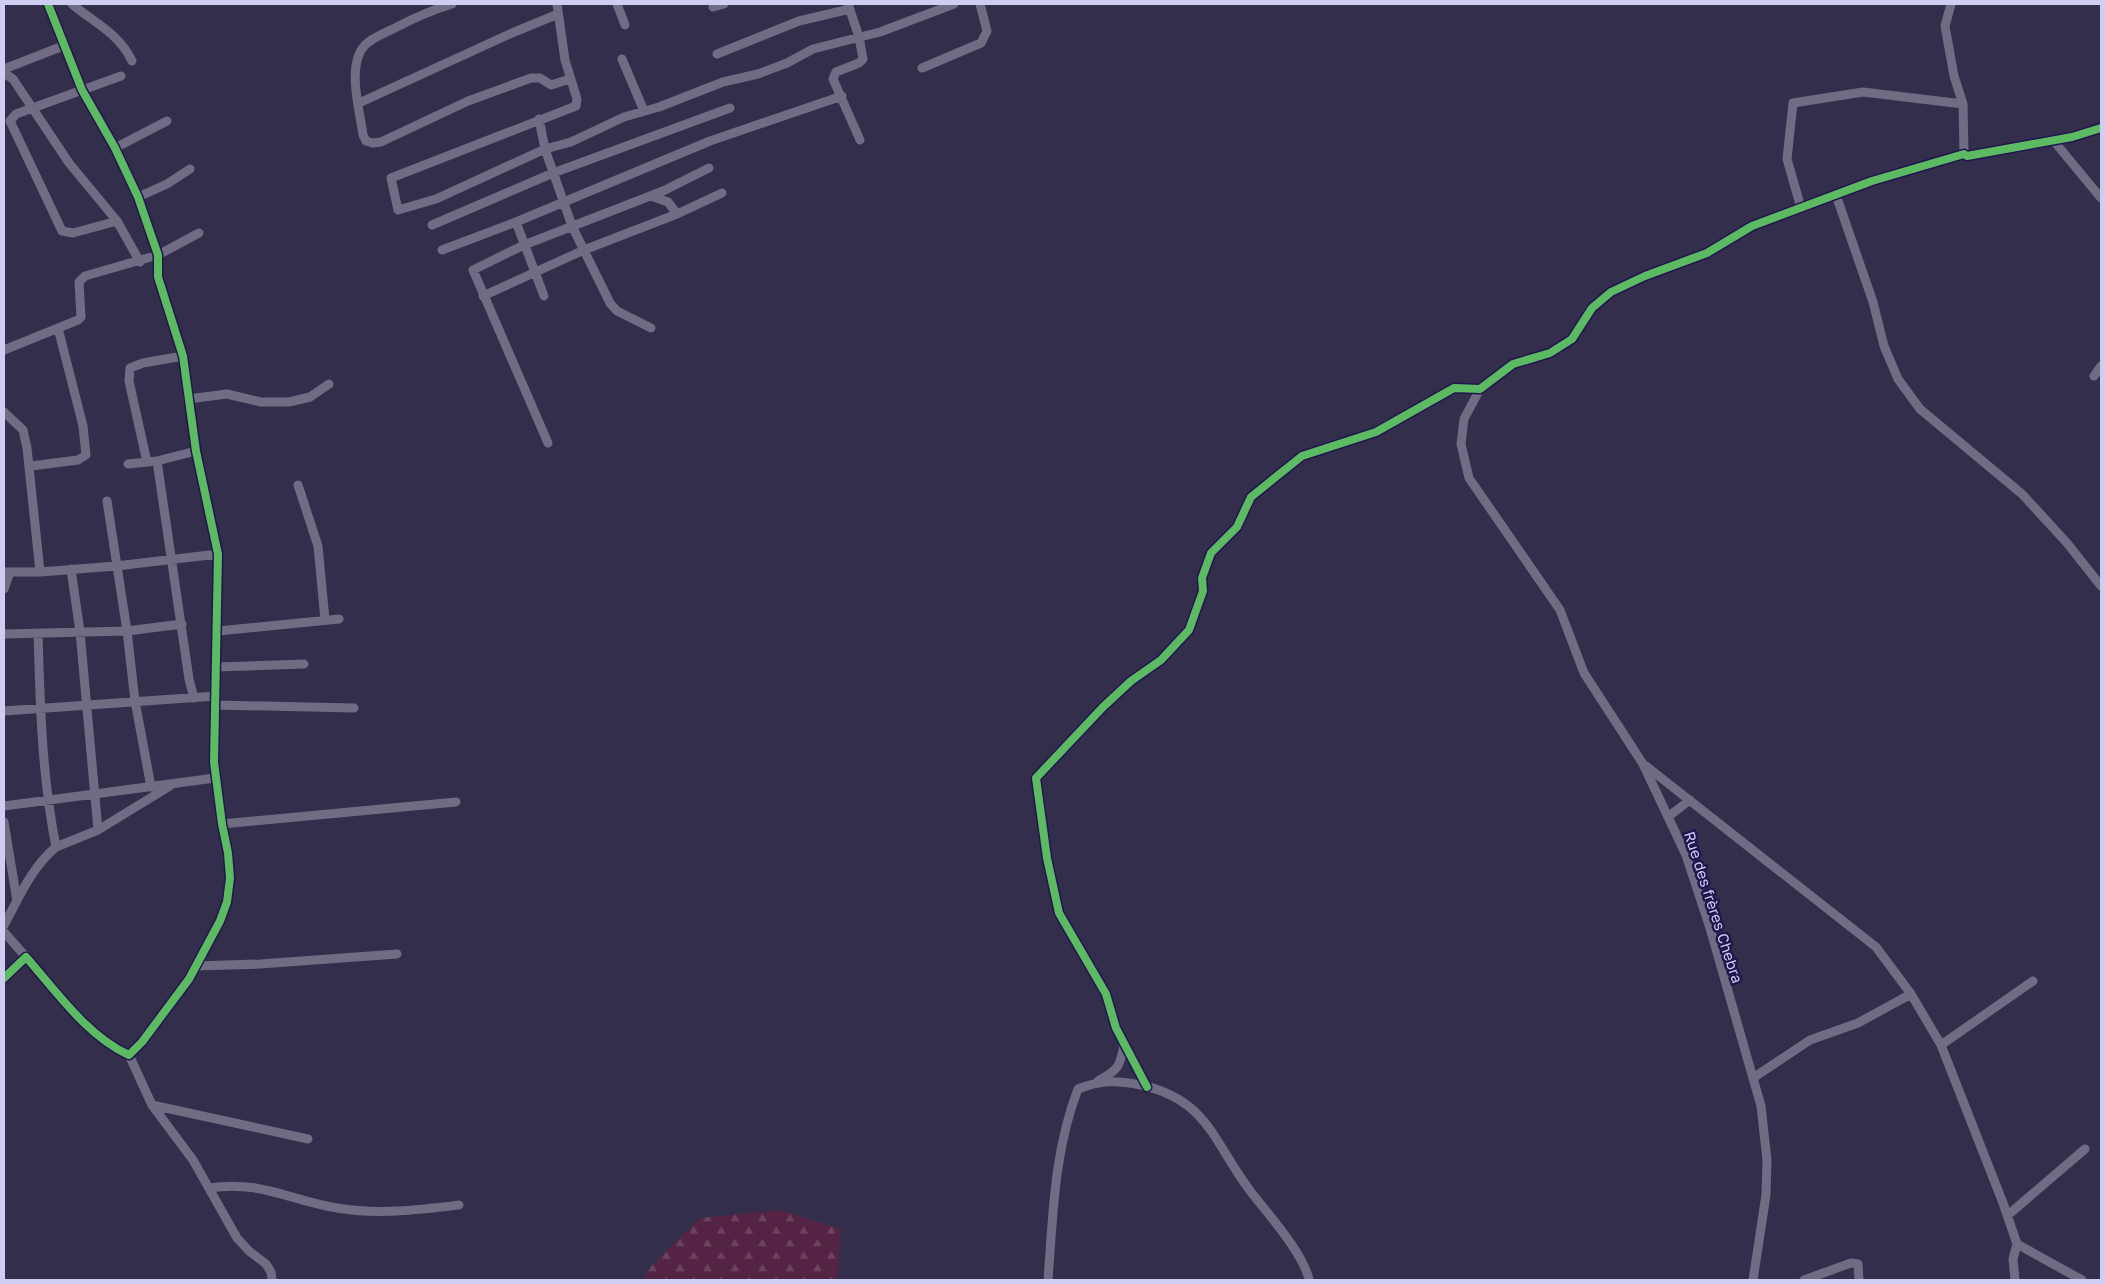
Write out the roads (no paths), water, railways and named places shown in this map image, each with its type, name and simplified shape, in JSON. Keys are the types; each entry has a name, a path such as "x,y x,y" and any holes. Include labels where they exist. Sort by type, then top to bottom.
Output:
{"street":[{"path":"48,4 82,90 138,197 158,255 158,277 183,356 196,451 218,554 215,778 228,853 230,878 227,902 220,920 189,979 142,1042 129,1055"},
{"path":"72,4 87,17 111,31 121,42 132,61"},
{"path":"452,4 421,14 365,44 358,58 356,71 364,138 373,143 399,134 468,102 526,79 540,78 550,85 570,79"},
{"path":"557,4 570,79 577,99 576,106 391,178 398,210 436,199 545,149 571,142 614,121 723,82 758,74 787,63 822,46 880,32 954,4"},
{"path":"617,4 625,25"},
{"path":"713,8 724,4"},
{"path":"922,68 981,43 987,32 980,4"},
{"path":"1951,4 1944,26 1954,76 1963,104 1964,154"},
{"path":"717,54 799,21 849,7 859,38 863,59 859,63 833,74 832,78 842,96 860,140"},
{"path":"359,103 558,14"},
{"path":"64,46 4,71 12,79 69,163 117,221 140,262"},
{"path":"622,58 644,111"},
{"path":"117,221 73,233 62,231 10,126 11,117 121,76"},
{"path":"1801,208 1787,159 1793,104 1863,92 1963,104"},
{"path":"442,250 516,222 710,141 842,96"},
{"path":"432,225 554,173 730,108"},
{"path":"539,119 545,149 572,226 610,303 617,311 651,328"},
{"path":"114,148 167,121"},
{"path":"1147,1087 1116,1028 1106,994 1059,913 1047,858 1036,778 1102,707 1131,681 1162,660 1189,630 1203,591 1202,578 1212,553 1237,527 1251,496 1302,456 1376,432 1454,388 1480,388 1513,364 1550,353 1572,339 1592,308 1611,292 1645,276 1707,252 1752,226 1872,181 1964,154 1967,156 2053,140 2101,128"},
{"path":"2053,140 2101,198"},
{"path":"548,443 473,270 477,266 524,244 651,196 709,168"},
{"path":"138,197 167,184 190,169"},
{"path":"483,296 584,250 677,214 722,193"},
{"path":"1836,195 1873,302 1884,346 1898,379 1920,409 2022,494 2067,543 2101,586"},
{"path":"651,196 668,202 677,214"},
{"path":"516,222 544,296"},
{"path":"4,350 81,317 78,286 81,278 140,262 158,255 200,233"},
{"path":"30,466 78,460 86,456 83,426 58,328"},
{"path":"147,462 129,381 130,368 143,363 183,356"},
{"path":"2094,376 2101,366"},
{"path":"188,398 227,394 261,402 289,402 310,397 329,384"},
{"name":"Rue des frères Chebra","path":"1480,388 1464,419 1461,444 1469,478 1556,603 1584,673 1643,764 1669,816 1686,855 1704,910 1761,1106 1768,1160 1766,1195 1754,1280"},
{"path":"4,412 23,430 30,466 40,572"},
{"path":"128,464 157,461 196,451"},
{"path":"157,461 189,679 194,698"},
{"path":"298,484 318,546 325,620"},
{"path":"108,501 135,701 151,787"},
{"path":"4,588 7,572 40,572 116,566 172,561 218,554"},
{"path":"71,569 88,705 98,830"},
{"path":"218,631 339,619"},
{"path":"4,634 127,631 182,624"},
{"path":"38,634 40,709 49,802 56,847"},
{"path":"216,667 304,664"},
{"path":"4,711 194,698 216,701 354,708"},
{"path":"1643,764 1876,948 1911,994 1941,1045 2008,1215 2017,1244 2013,1259 2015,1280"},
{"path":"4,806 49,802 215,778"},
{"path":"4,925 40,860 56,847 98,830 173,784"},
{"path":"1669,816 1690,800"},
{"path":"222,824 456,802"},
{"path":"4,822 17,902"},
{"path":"4,932 88,1025 117,1049 129,1055 152,1105 188,1152 237,1238 249,1251 266,1264 272,1272 272,1280"},
{"path":"196,966 260,964 397,954"},
{"path":"4,978 26,958"},
{"path":"1941,1045 2033,981"},
{"path":"1753,1078 1810,1040 1858,1023 1911,994"},
{"path":"1048,1280 1056,1169 1066,1120 1078,1090 1111,1074 1121,1065 1124,1045"},
{"path":"1096,1082 1121,1081 1160,1090 1195,1110 1216,1135 1242,1181 1289,1241 1309,1280"},
{"path":"152,1105 308,1139"},
{"path":"2008,1215 2085,1149"},
{"path":"209,1188 232,1184 248,1186 336,1208 380,1212 401,1212 459,1205"},
{"path":"2017,1244 2082,1280"},
{"path":"1804,1280 1851,1263 1858,1264 1860,1270 1859,1280"}]}
